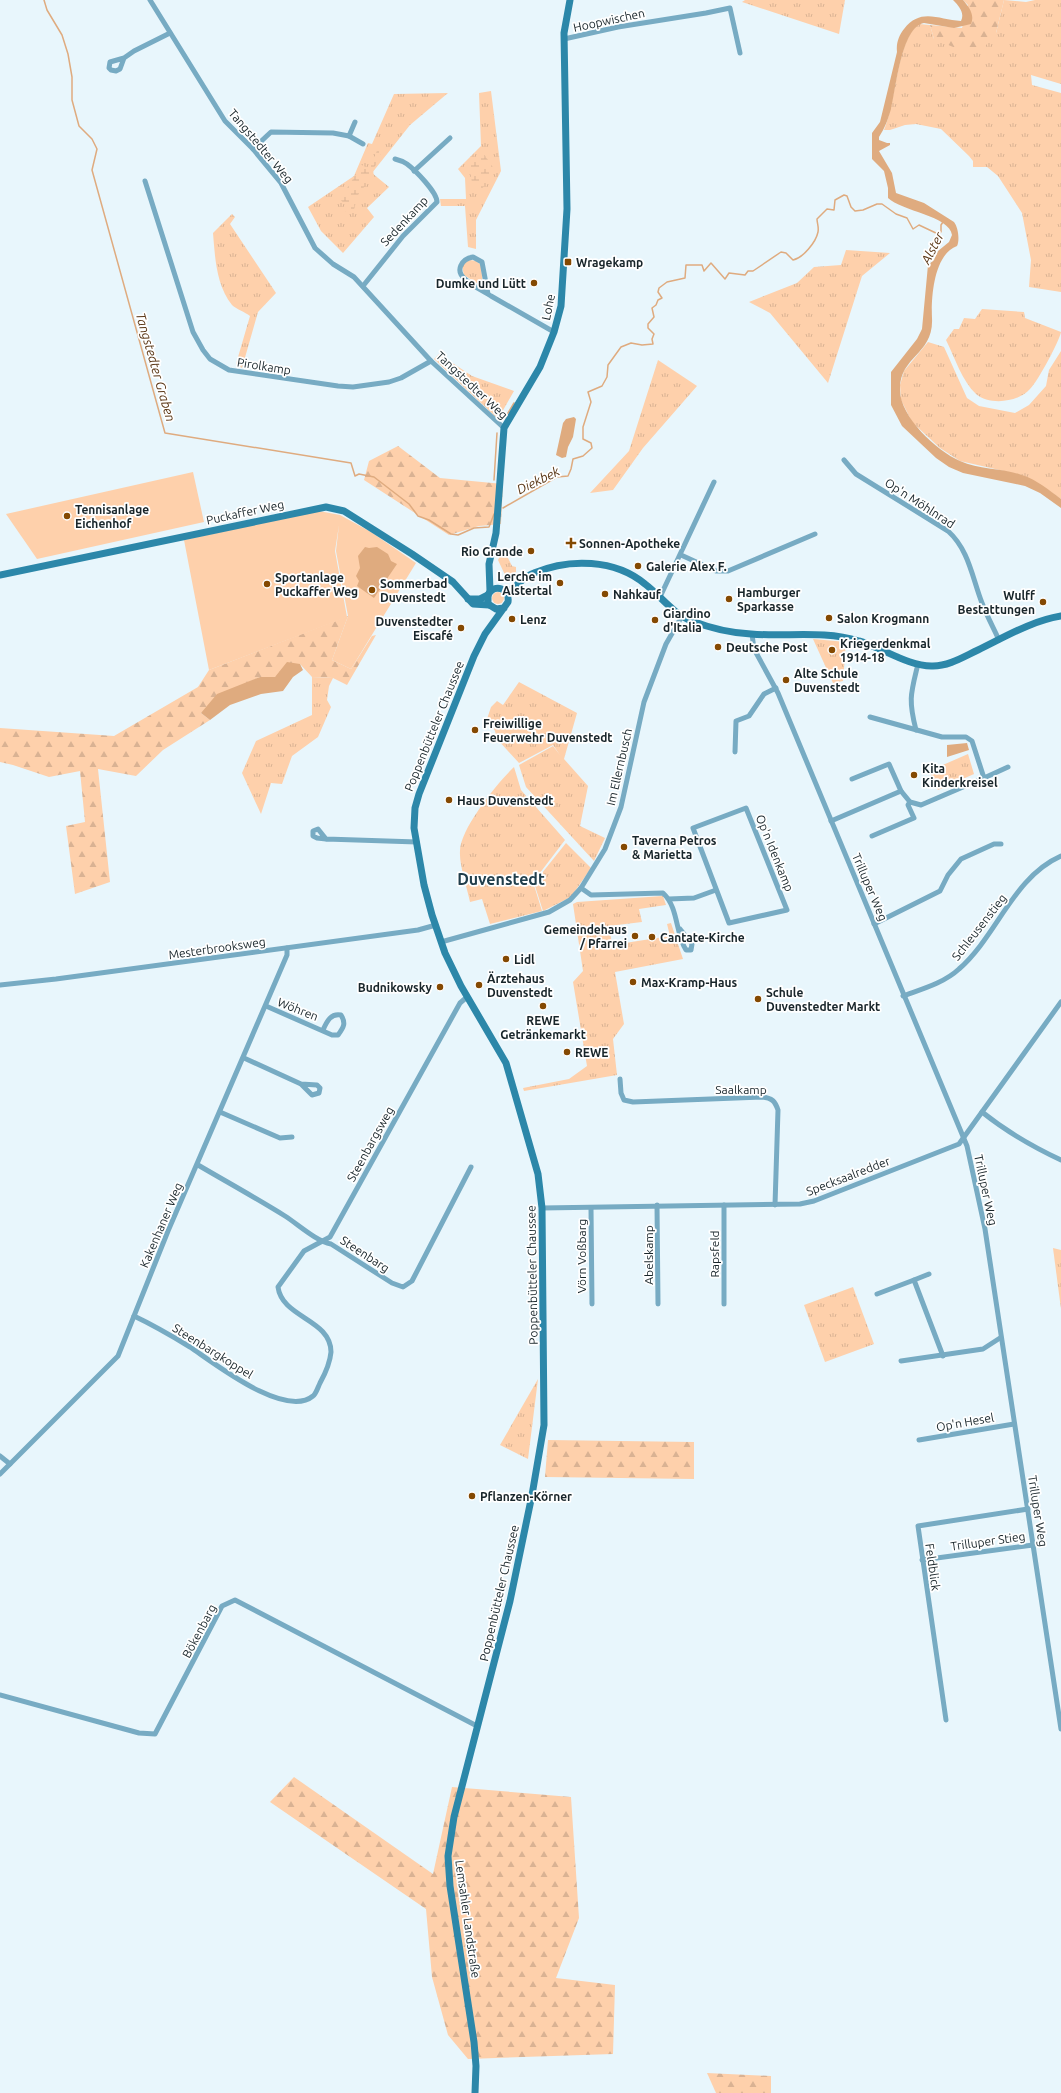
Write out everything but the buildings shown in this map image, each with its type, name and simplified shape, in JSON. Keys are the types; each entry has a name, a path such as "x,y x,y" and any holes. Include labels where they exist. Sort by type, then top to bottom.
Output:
{"main road":[{"name":"Lohe","path":"489,593 490,556 496,533 504,428 540,367 554,332 563,293 567,209 564,36 570,0"},
{"name":"Puckaffer Weg","path":"0,575 326,506 344,511 412,554 453,582 468,599"},
{"path":"507,593 533,573 561,566 590,564 609,566 627,572 645,584 682,616 712,627 752,634 844,636 861,641 918,664 933,666 948,664 1028,625 1061,616"},
{"path":"489,572 499,588 507,593"},
{"path":"468,599 480,599 499,588"},
{"path":"489,593 490,606 494,613 493,624"},
{"path":"468,599 475,604 490,606 497,609 504,608 508,601 507,593"},
{"name":"Poppenbütteler Chaussee","path":"477,1726 510,1601 532,1495 544,1425 542,1208 538,1174 506,1063 467,997 441,942 424,885 414,821 416,801 474,656 504,608"},
{"name":"Lemsahler Landstraße","path":"474,2093 476,2066 474,2042 450,1886 448,1856 454,1817 477,1726"}],"street":[{"name":"Tangstedter Weg","path":"150,0 225,121 253,149 281,183 315,248 333,264 354,277 431,361 492,420 504,428"},
{"name":"Hoopwischen","path":"564,36 730,8 740,53"},
{"path":"124,58 134,51 170,33"},
{"path":"349,136 355,122"},
{"path":"253,149 271,132 333,133 349,136 363,144"},
{"path":"414,171 450,138"},
{"name":"Sedenkamp","path":"363,286 403,236 436,204 436,195 406,163 395,159"},
{"name":"Pirolkamp","path":"145,181 193,332 202,350 219,365 239,373 354,387 389,382 401,378 431,361"},
{"path":"488,294 482,262 473,257 463,261 460,269 463,277 488,294 554,332"},
{"name":"Op'n Möhlnrad","path":"844,460 856,474 948,531 956,538 971,568 988,619 999,640"},
{"path":"660,598 714,482"},
{"path":"681,555 716,571 728,571 815,534"},
{"name":"Im Ellernbusch","path":"441,942 549,912 570,900 582,888 605,849 621,807 644,702 666,644 682,616"},
{"name":"Trilluper Weg","path":"752,634 754,649 776,688 903,996 967,1146 985,1229 1000,1338 1034,1545 1061,1729"},
{"path":"916,730 911,711 910,695 918,664"},
{"path":"735,752 736,721 749,716 764,694 776,688"},
{"path":"870,717 942,737 966,737 972,741 984,778"},
{"path":"852,779 889,764 901,791 910,802 921,805 1008,767"},
{"path":"831,821 901,791"},
{"path":"872,836 914,818 908,805 910,802"},
{"name":"Op'n Idenkamp","path":"746,808 787,910 729,923 716,890 693,828 746,808"},
{"path":"326,839 417,842"},
{"path":"874,924 940,891 948,876 961,859 994,844 1001,844"},
{"name":"Schleusenstieg","path":"903,996 936,983 958,970 973,954 1032,874 1061,856"},
{"path":"582,888 591,895 663,893 669,899 680,929"},
{"path":"669,899 694,898 716,890"},
{"name":"Mesterbrooksweg","path":"0,985 56,980 418,930 436,926"},
{"name":"Kakenhaner Weg","path":"0,1474 118,1356 168,1232 287,956 287,948"},
{"name":"Steenbargsweg","path":"278,1287 304,1251 330,1237 460,1003 467,997"},
{"name":"Specksaalredder","path":"542,1208 591,1208 658,1205 800,1204 814,1201 959,1144 1061,1002"},
{"name":"Wöhren","path":"266,1006 332,1034 338,1035 344,1027 345,1021 341,1015 336,1014 331,1016 323,1030"},
{"path":"244,1058 301,1084"},
{"name":"Saalkamp","path":"620,1079 621,1093 624,1100 633,1102 762,1097 769,1098 775,1102 778,1110 775,1205"},
{"path":"220,1112 280,1138 292,1138"},
{"path":"982,1112 1014,1134 1061,1160"},
{"name":"Steenbarg","path":"198,1165 265,1204 310,1232 322,1242 331,1244 392,1284 404,1287 412,1281 471,1167"},
{"name":"Abelskamp","path":"658,1205 658,1304"},
{"name":"Rapsfeld","path":"724,1205 724,1304"},
{"name":"Vörn Voßbarg","path":"591,1208 592,1304"},
{"path":"877,1294 929,1274"},
{"path":"914,1280 943,1356"},
{"name":"Steenbargkoppel","path":"134,1316 189,1347 243,1384 286,1401 301,1402 314,1396 326,1370 331,1351 325,1333 287,1306 279,1296 278,1287"},
{"path":"900,1362 983,1349 1000,1338"},
{"name":"Op'n Hesel","path":"919,1440 1014,1424"},
{"path":"0,1456 10,1464"},
{"name":"Feldblick","path":"946,1720 918,1526 1028,1509"},
{"name":"Trilluper Stieg","path":"922,1560 1034,1545"},
{"name":"Bökenbarg","path":"0,1695 139,1733 155,1734 222,1606 235,1600 477,1726"}],"green space":[{"path":"745,0 845,0 839,34 742,2"},
{"path":"963,0 1004,0 996,33 981,51 958,49 934,39 930,25 962,28 968,5"},
{"path":"1004,0 1026,2 1035,0 1061,0 1061,84 1031,75 1032,85 1061,93 1061,292 1029,287 1031,260 1022,213 998,176 987,167 973,167 973,161 969,156 941,129 916,124 884,130 888,119 901,57 912,32 919,24 930,25 934,39 996,33"},
{"path":"491,91 501,171 476,220 476,249 468,247 465,206 441,206 440,199 466,199 465,178 458,169 481,146 479,93"},
{"path":"448,93 410,125 372,173 389,187 367,208 374,217 343,253 321,231 308,207 354,176 368,143 372,144 394,94"},
{"path":"379,146 381,155 373,169 374,178 371,178 358,195 353,213 348,213 344,210 346,206 340,199 362,165 367,168 370,167"},
{"path":"482,151 494,169 481,191 473,188 469,166"},
{"path":"232,214 235,217 230,224 276,293 258,312 242,368 236,364 250,316 232,305 223,289 217,270 213,233"},
{"path":"846,250 890,253 862,276 828,383 770,313 749,302 797,283 814,267 841,265"},
{"path":"466,261 476,261 481,265 483,287 464,275 462,266"},
{"path":"982,309 1024,312 1025,318 1061,332 1043,370 1034,385 1019,397 1004,401 996,401 982,398 976,394 963,376 946,340 954,329 959,329 964,318 975,319"},
{"path":"928,342 944,347 967,398 979,406 1015,413 1029,405 1046,386 1049,370 1061,351 1061,499 1039,484 1021,475 960,461 940,448 912,422 901,400 900,385 904,371"},
{"path":"439,354 472,376 514,391 498,419 434,359"},
{"path":"658,360 697,386 643,448 613,490 590,493 629,451"},
{"path":"398,446 440,478 503,484 501,524 479,526 449,535 364,480 369,461"},
{"name":"Tennisanlage Eichenhof","path":"193,472 204,522 37,559 6,514"},
{"name":"Sportanlage Puckaffer Weg","path":"319,511 340,515 371,532 416,563 351,669 332,660 348,616 336,551 339,525 335,551 347,617 209,670 184,540"},
{"path":"508,550 511,552 506,554 512,566 516,567 516,572 509,577 505,575 498,560 502,552"},
{"path":"496,592 500,592 504,598 500,604 496,604 492,600 492,596"},
{"path":"348,616 332,660 351,669 372,636 376,635 347,685 333,678 312,677 300,664 275,677 260,677 245,684 201,713 210,720 163,750 136,776 98,769 110,882 75,894 66,826 85,822 80,771 49,777 0,762 0,728 114,736 198,687 209,670"},
{"path":"813,639 846,642 843,681 833,683"},
{"path":"312,677 333,678 329,686 327,700 331,707 318,737 292,756 282,784 271,783 261,814 242,773 256,741 312,715"},
{"path":"519,682 577,713 564,759 588,786 580,826 605,838 594,861 526,787 519,765 553,746 560,755 553,745 519,763 498,740 491,720 487,719 491,707 497,701 503,705"},
{"path":"968,754 974,774 938,790 929,771"},
{"path":"514,767 521,790 565,840 533,882 542,911 490,924 482,899 470,902 462,869 460,851 466,831 481,806"},
{"path":"566,843 591,868 571,897 543,911 534,883"},
{"path":"663,896 666,905 639,909 642,922 609,926 607,929 610,931 612,945 670,936 667,924 671,923 683,959 615,972 624,1024 613,1039 617,1075 524,1091 523,1088 569,1079 587,1066 573,982 583,971 573,904 577,902"},
{"path":"1053,1248 1061,1250 1061,1309"},
{"path":"853,1287 874,1344 825,1362 804,1305"},
{"path":"538,1379 528,1459 500,1445"},
{"path":"548,1440 694,1442 694,1479 545,1477"},
{"path":"294,1777 433,1874 452,1787 571,1797 579,1918 556,1978 615,1985 613,2054 468,2059 448,2035 432,1977 426,1909 270,1802"},
{"path":"707,2073 771,2076 771,2093 716,2093"}],"shaded area":[{"path":"953,0 963,0 967,5 972,14 971,24 954,28 924,23 916,27 910,35 905,47 891,109 879,137 879,140 890,143 890,145 879,151 892,173 896,193 924,203 954,222 957,227 958,234 957,246 949,251 943,258 936,277 933,288 931,330 928,340 910,362 901,379 900,390 902,400 906,411 921,432 951,456 968,464 983,468 1007,471 1027,477 1061,499 1061,508 1040,493 1025,486 963,473 949,467 936,458 902,426 891,405 891,372 917,339 922,329 928,265 934,260 938,251 949,242 952,235 949,228 943,223 934,218 894,203 888,198 888,188 884,171 872,159 872,133 880,122 897,52 897,42 904,29 910,22 917,18 931,16 961,21 962,12"},
{"path":"574,417 576,419 573,437 568,447 566,457 562,458 556,455 563,423 566,419"},
{"path":"365,547 377,547 388,554 391,561 397,564 374,598 357,586 359,581 356,576 360,568 358,556"},
{"path":"287,662 300,664 303,670 293,677 283,691 261,694 230,705 210,720 201,713 217,694 260,677 275,677"},
{"path":"967,743 969,750 947,757 947,745"}],"waterway":[{"name":"Tangstedter Graben","path":"44,0 47,10 62,35 68,54 72,77 72,100 79,126 92,139 97,149 92,170 165,433 351,463 355,476 359,474 374,477 409,504 418,516 429,520 451,534 458,535 474,528 489,527 494,514"},
{"name":"Diekbek","path":"503,508 557,477 568,476 573,459 583,456 592,448 591,443 583,439 583,427 591,402 588,392 602,386 607,377 608,365 621,347 631,343 642,345 653,344 652,339 654,334 648,328 648,324 654,317 652,308 656,305 658,300 662,298 658,292 659,288 667,282 685,278 686,265 702,265 704,271 711,263 725,279 729,273 745,275 748,271 753,271 781,252 786,253 793,260 797,259 805,253 815,240 818,230 817,219 827,209 834,210 835,200 844,195 847,196 851,207 855,211 863,210 877,204 882,204 896,214 907,218 913,229 919,225 938,234 941,232 941,225 943,222"},
{"path":"505,418 514,403"},
{"path":"494,480 497,433"}],"place":[{"name":"Wragekamp","path":"568,262"},
{"name":"Dumke und Lütt","path":"534,283"},
{"name":"Tennisanlage Eichenhof","path":"67,516"},
{"name":"Sonnen-Apotheke","path":"571,543"},
{"name":"Rio Grande","path":"531,551"},
{"name":"Galerie Alex F.","path":"638,566"},
{"name":"Lerche im Alstertal","path":"560,583"},
{"name":"Sportanlage Puckaffer Weg","path":"267,584"},
{"name":"Sommerbad Duvenstedt","path":"372,590"},
{"name":"Nahkauf","path":"605,594"},
{"name":"Hamburger Sparkasse","path":"729,599"},
{"name":"Wulff Bestattungen","path":"1043,602"},
{"name":"Salon Krogmann","path":"829,618"},
{"name":"Lenz","path":"512,619"},
{"name":"Giardino d'Italia","path":"655,620"},
{"name":"Duvenstedter Eiscafé","path":"461,628"},
{"name":"Deutsche Post","path":"718,647"},
{"name":"Kriegerdenkmal 1914-18","path":"832,650"},
{"name":"Alte Schule Duvenstedt","path":"786,680"},
{"name":"Freiwillige Feuerwehr Duvenstedt","path":"475,730"},
{"name":"Kita Kinderkreisel","path":"914,775"},
{"name":"Haus Duvenstedt","path":"449,800"},
{"name":"Taverna Petros & Marietta","path":"624,847"},
{"name":"Gemeindehaus / Pfarrei","path":"635,936"},
{"name":"Cantate-Kirche","path":"652,937"},
{"name":"Lidl","path":"506,959"},
{"name":"Max-Kramp-Haus","path":"633,982"},
{"name":"Ärztehaus Duvenstedt","path":"479,985"},
{"name":"Budnikowsky","path":"440,987"},
{"name":"Schule Duvenstedter Markt","path":"758,999"},
{"name":"REWE Getränkemarkt","path":"543,1006"},
{"name":"REWE","path":"567,1052"},
{"name":"Pflanzen-Körner","path":"472,1496"}],"district":[{"name":"Duvenstedt","path":"501,879"}],"water label":[{"name":"Alster","path":"932,248"}]}
